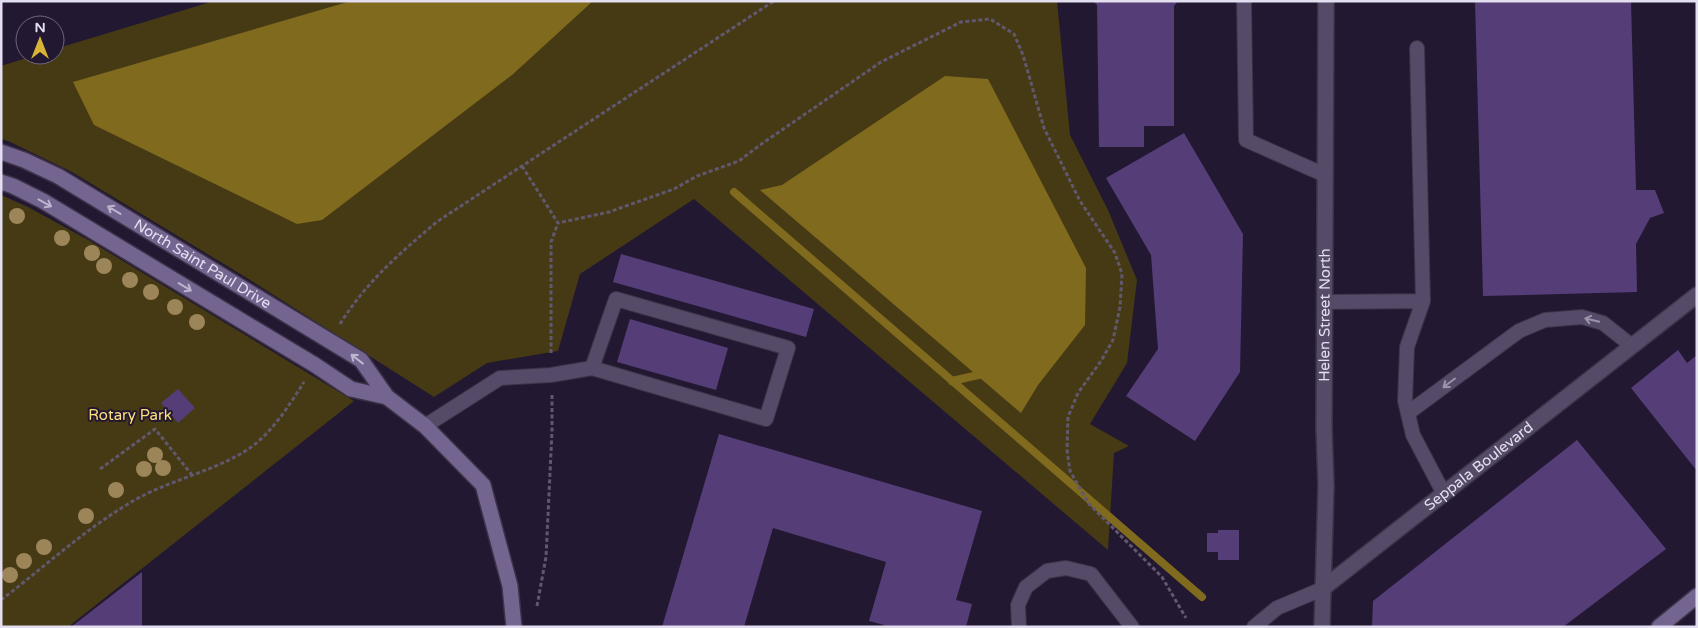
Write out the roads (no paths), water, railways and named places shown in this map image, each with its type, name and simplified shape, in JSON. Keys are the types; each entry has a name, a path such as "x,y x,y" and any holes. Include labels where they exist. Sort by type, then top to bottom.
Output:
{"street":[{"name":"Helen Street North","path":"1322,627 1326,486 1326,1"},
{"name":"North Saint Paul Drive","path":"1,152 24,160 58,176 361,360 387,397 425,426 482,485 510,586 514,627"},
{"name":"North Saint Paul Drive","path":"1,182 43,201 315,365 351,389 387,397"},
{"name":"Seppala Boulevard","path":"1322,589 1697,296"},
{"path":"1659,627 1697,596"}],"lane":[{"path":"1244,1 1246,140 1325,175"},
{"path":"1417,48 1423,302 1407,347 1405,401 1413,435 1444,494"},
{"path":"425,426 500,378 551,375 592,368 766,419 788,348 616,299 592,368"},
{"path":"1325,302 1423,302"},
{"path":"1408,413 1519,331 1545,320 1582,317 1604,322 1632,346"},
{"path":"1019,627 1018,605 1026,587 1047,571 1066,568 1091,574 1132,627"},
{"name":"Seppala Boulevard","path":"1254,627 1277,608 1322,589"}],"waterway":[{"path":"734,192 1202,597"},
{"path":"952,381 987,373"}],"park label":[{"name":"Rotary Park","path":"130,415"}]}
